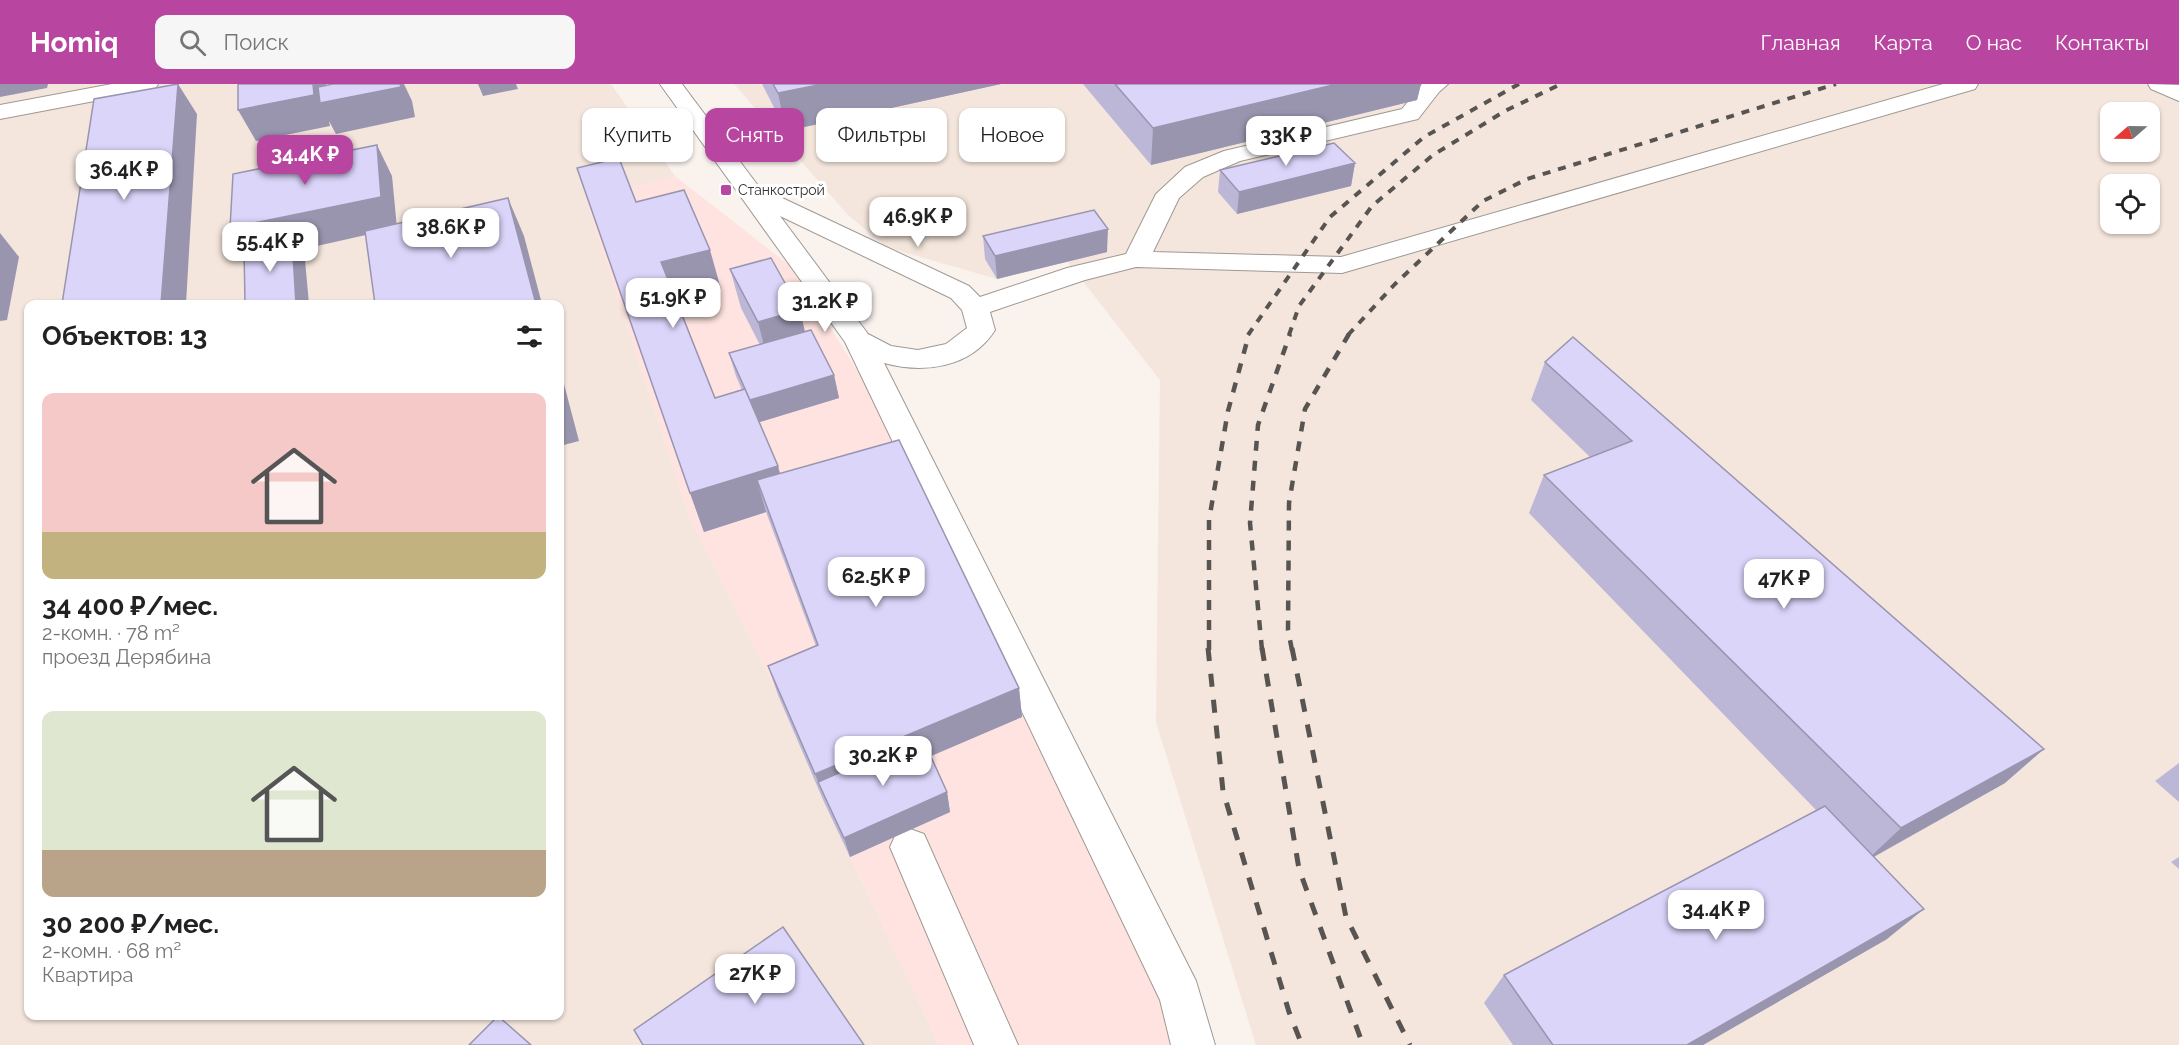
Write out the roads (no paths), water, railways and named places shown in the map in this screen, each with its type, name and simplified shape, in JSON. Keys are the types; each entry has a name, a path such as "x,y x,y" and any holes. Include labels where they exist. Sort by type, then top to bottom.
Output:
{"street":[{"path":"0,112 147,84"},
{"path":"671,84 858,340 1181,996 1193,1045"},
{"path":"1136,258 1168,194 1194,172 1232,156 1410,114 1431,87 1437,84"},
{"path":"975,308 1077,274 1136,258 1342,265 1967,84"},
{"path":"2159,84 2179,94"},
{"path":"750,192 960,292 975,308 981,330 957,351 916,361 879,353 858,340"},
{"path":"910,847 996,1045"}],"railway":[{"path":"1248,335 1330,217 1424,137 1519,84"},
{"path":"1289,335 1299,306 1372,206 1433,155 1505,111 1561,84"},
{"path":"1348,335 1395,284 1483,201 1527,179 1836,84"},
{"path":"1209,650 1209,520 1228,411 1249,334"},
{"path":"1262,650 1250,523 1258,425 1290,334"},
{"path":"1292,650 1288,630 1289,503 1305,409 1349,334"},
{"path":"1208,648 1223,791 1289,1012 1302,1045"},
{"path":"1262,648 1299,869 1363,1045"},
{"path":"1292,648 1346,917 1410,1045"}],"place":[{"name":"Станкострой","path":"726,190"}]}
